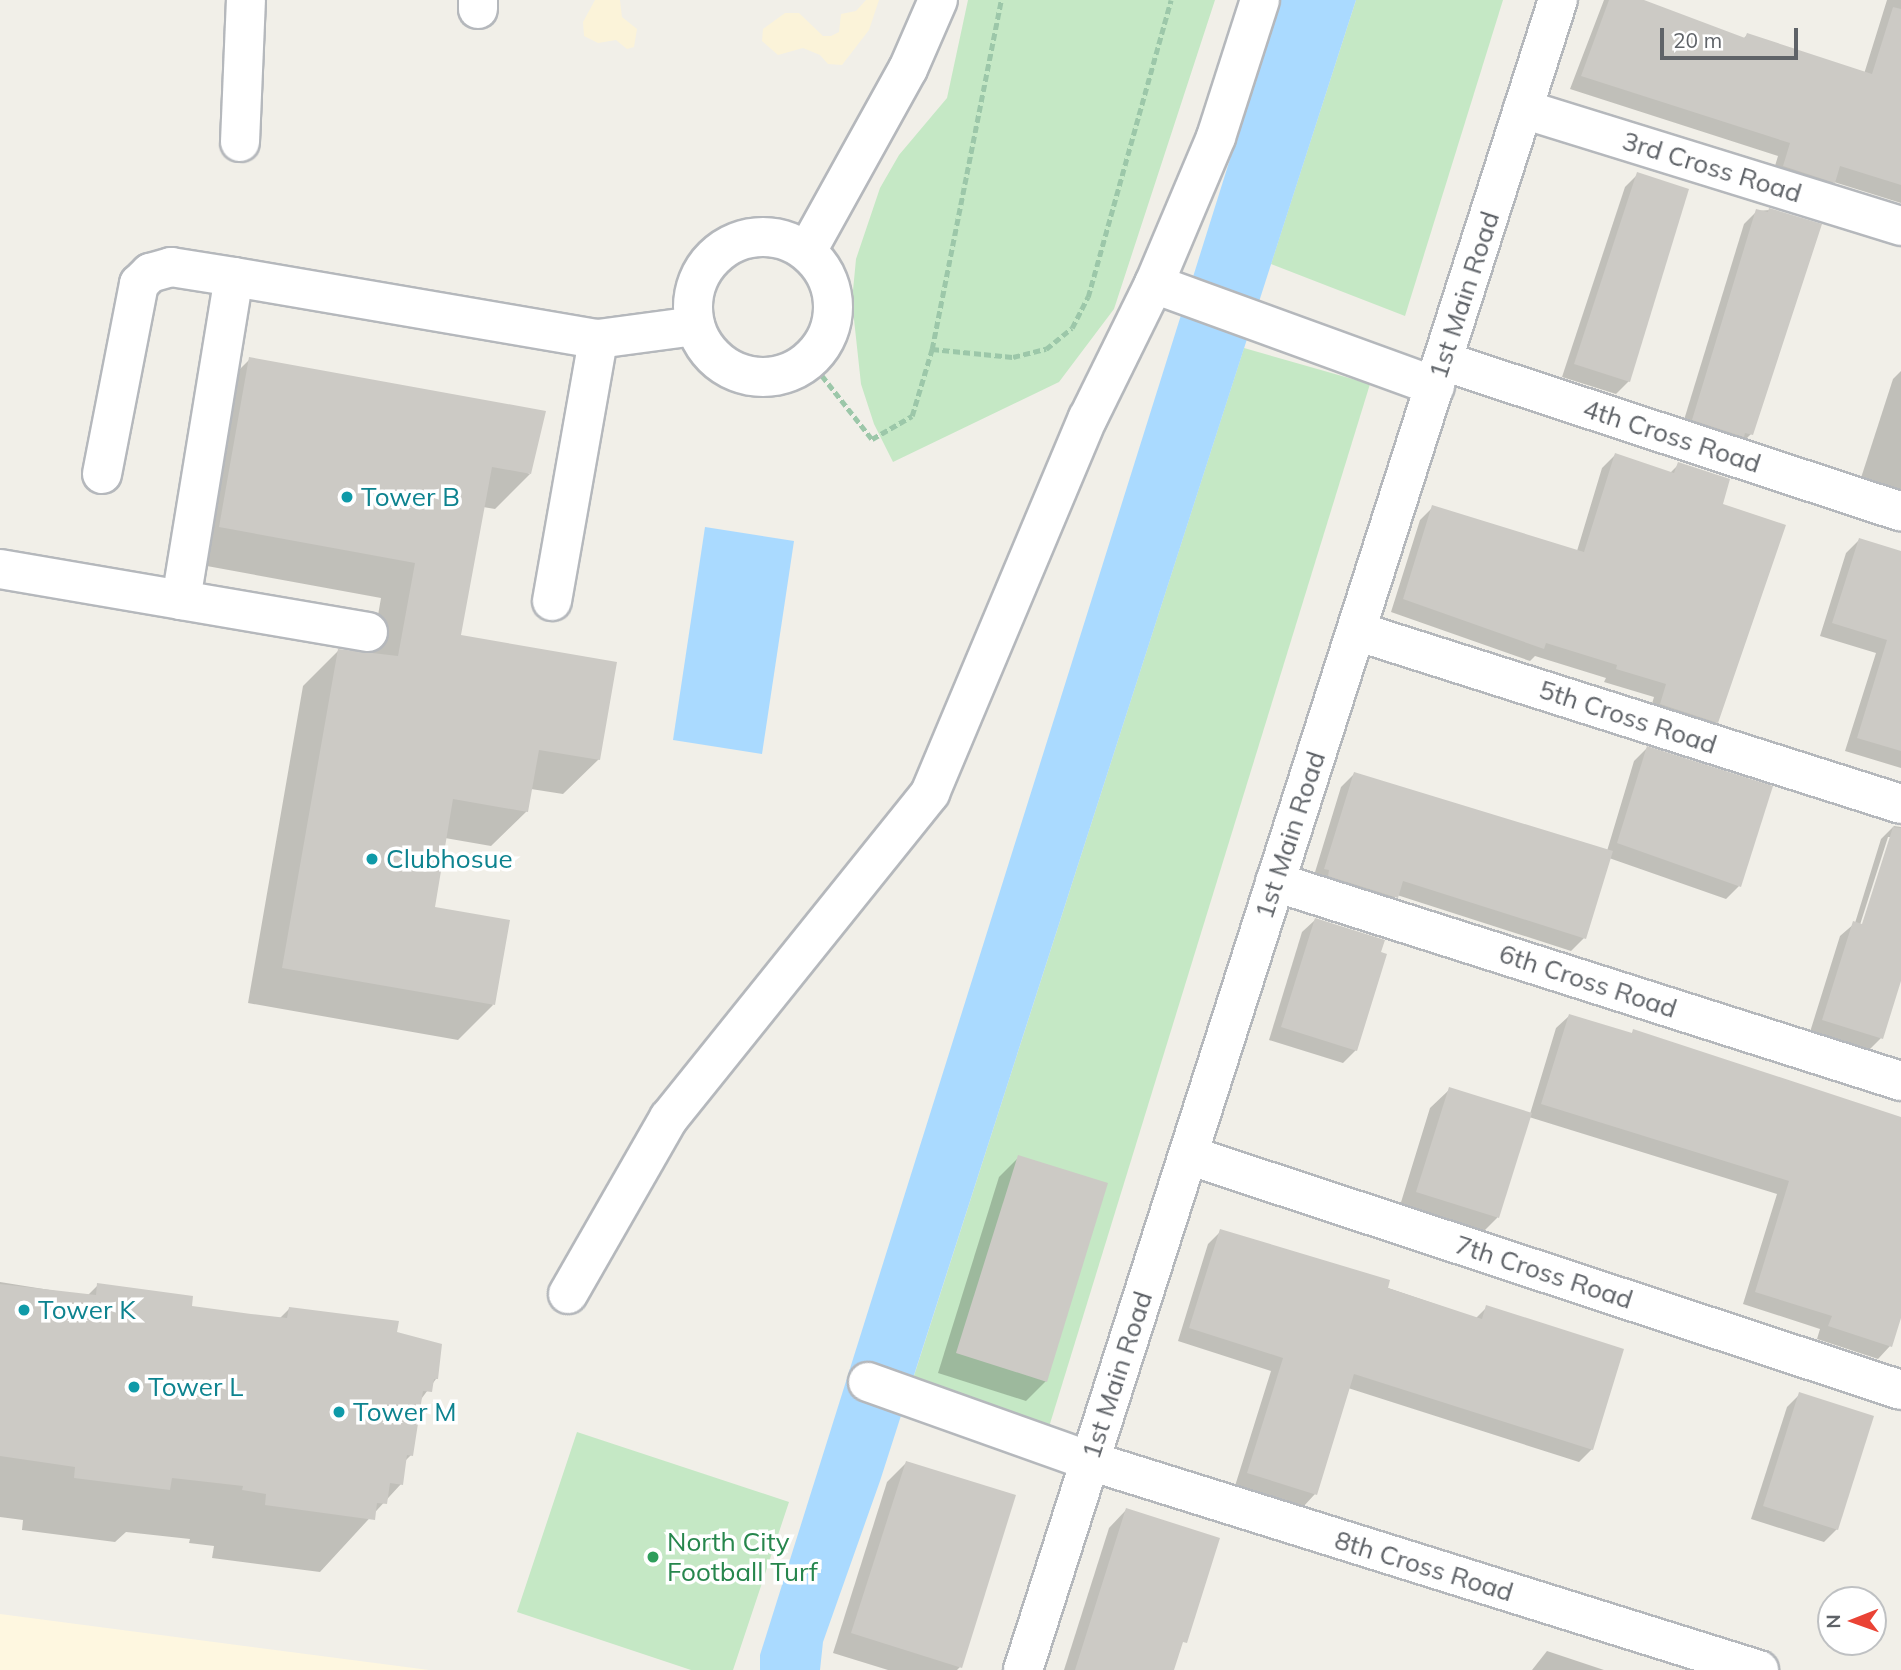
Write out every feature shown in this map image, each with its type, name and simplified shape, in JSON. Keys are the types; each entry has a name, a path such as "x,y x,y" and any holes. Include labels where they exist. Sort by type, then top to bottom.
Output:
{"street":[{"path":"240,142 246,0"},
{"path":"807,251 908,69 938,0"},
{"path":"568,1294 669,1118 930,793 1088,418 1154,284 1216,137 1260,0"},
{"name":"1st Main Road","path":"1023,1670 1558,0"},
{"name":"3rd Cross Road","path":"1523,109 1901,226"},
{"path":"766,236 788,240 807,251 822,267 834,309 830,332 809,359 782,375 738,374 704,347 695,326 692,304 697,282 707,262 724,247 744,238 766,236"},
{"path":"102,474 138,284 150,273 171,267 598,339 695,326"},
{"path":"181,600 234,277"},
{"name":"4th Cross Road","path":"1154,284 1275,327 1439,373 1901,512"},
{"path":"552,601 598,339"},
{"path":"0,569 368,632"},
{"name":"5th Cross Road","path":"1356,631 1901,804"},
{"name":"6th Cross Road","path":"1275,882 1901,1081"},
{"name":"7th Cross Road","path":"1188,1154 1901,1390"},
{"name":"8th Cross Road","path":"868,1382 1090,1461 1759,1670"}],"path":[{"path":"809,359 872,439 912,415 932,349 1001,0"},
{"path":"932,349 1030,355 1060,341 1072,328 1088,297 1171,0"}],"shaded area":[{"path":"0,1614 429,1670 0,1670"}],"green space":[{"path":"968,0 1215,0 1114,309 1059,382 893,462 874,424 861,384 852,301 856,259 880,188 899,155 947,98"},
{"path":"1356,0 1503,0 1405,316 1271,264"},
{"path":"1244,348 1370,384 1049,1427 912,1382"},
{"name":"North City Football Turf","path":"577,1432 789,1502 733,1670 691,1670 517,1612"}],"sand":[{"path":"595,0 620,0 622,17 637,29 634,47 627,49 616,40 598,43 584,36 583,22"},
{"path":"866,0 879,0 869,30 842,65 828,64 820,55 803,48 778,55 762,41 763,29 785,13 799,13 823,36 831,36 839,32 841,14 856,11"}],"water":[{"path":"1280,0 1356,0 880,1481 823,1642 820,1670 760,1670 760,1655"},
{"path":"705,527 794,541 762,754 673,740"}],"building":[{"path":"1609,0 1644,0 1745,38 1747,33 1872,74 1893,7 1901,9 1901,185 1840,166 1835,183 1783,166 1790,143 1581,76"},
{"path":"1637,172 1689,189 1630,382 1574,364"},
{"path":"1769,208 1822,224 1753,435 1745,433 1744,437 1692,420 1756,209 1768,212"},
{"path":"249,357 546,411 531,474 492,467 461,635 617,662 600,760 539,750 528,812 453,799 435,907 510,920 495,1005 282,968 338,649 398,656 415,563 219,527"},
{"path":"1615,453 1674,473 1678,462 1730,479 1723,504 1786,525 1718,723 1660,704 1666,684 1616,669 1617,665 1546,643 1544,649 1403,599 1432,505 1584,552"},
{"path":"1859,538 1901,551 1901,751 1857,738 1887,640 1832,623"},
{"path":"1647,746 1773,786 1741,887 1617,843"},
{"path":"1354,772 1613,851 1586,939 1403,881 1398,898 1328,876 1329,870 1324,869"},
{"path":"1893,827 1901,828 1901,981 1883,1039 1822,1020 1853,921 1862,924"},
{"path":"1315,918 1385,940 1381,952 1387,954 1357,1051 1281,1027"},
{"path":"1569,1014 1632,1033 1633,1029 1901,1117 1901,1318 1892,1347 1828,1326 1832,1316 1755,1292 1789,1181 1541,1104"},
{"path":"1449,1087 1532,1113 1499,1218 1416,1192"},
{"path":"1018,1155 1108,1183 1047,1382 956,1353"},
{"path":"1220,1229 1390,1280 1388,1288 1482,1319 1486,1305 1624,1349 1593,1450 1354,1374 1317,1495 1247,1473 1283,1358 1189,1328"},
{"path":"97,1283 193,1296 192,1306 251,1314 287,1318 289,1307 399,1321 397,1332 442,1344 438,1379 434,1379 432,1392 423,1391 413,1456 407,1455 403,1485 390,1483 387,1504 377,1503 375,1520 265,1505 266,1494 242,1490 243,1486 172,1478 170,1490 74,1478 75,1467 0,1456 0,1284 96,1295"},
{"path":"1799,1392 1874,1416 1838,1530 1763,1506"},
{"path":"906,1461 1016,1495 962,1668 851,1633"},
{"path":"1126,1508 1220,1538 1187,1643 1183,1642 1174,1670 1075,1670"}],"place":[{"name":"Tower B","path":"347,497"},
{"name":"Clubhosue","path":"372,859"},
{"name":"Tower K","path":"24,1310"},
{"name":"Tower L","path":"134,1387"},
{"name":"Tower M","path":"339,1412"},
{"name":"North City Football Turf","path":"653,1557"}]}
